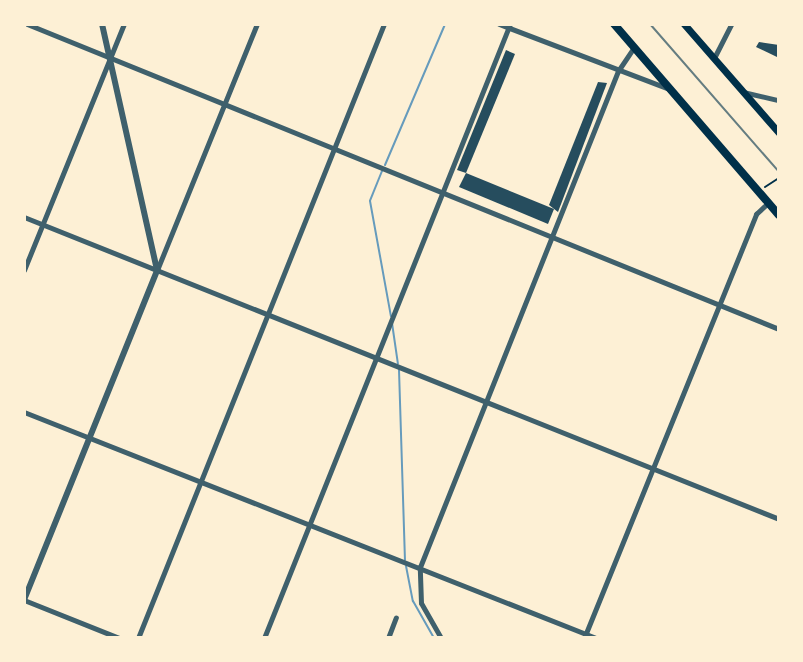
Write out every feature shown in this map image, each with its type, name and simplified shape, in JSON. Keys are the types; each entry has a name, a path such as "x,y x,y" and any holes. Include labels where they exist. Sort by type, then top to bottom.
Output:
{"main road":[{"path":"614,24 779,215"},
{"path":"684,24 779,133"}],"street":[{"path":"27,24 779,329"},
{"path":"102,24 157,270"},
{"path":"24,270 124,24"},
{"path":"119,638 24,600 257,24"},
{"path":"138,638 384,24"},
{"path":"499,24 670,89"},
{"path":"714,58 731,24"},
{"path":"264,638 510,26"},
{"path":"441,638 421,603 420,567 618,71 634,47"},
{"path":"742,92 779,100"},
{"path":"584,636 718,303 756,214 768,203"},
{"path":"24,217 268,312 413,374 779,519"},
{"path":"24,412 202,479 584,636 596,638"},
{"path":"388,638 396,617"}],"building":[{"path":"759,42 779,45 777,57 756,47"},
{"path":"506,50 515,54 466,173 457,170"},
{"path":"598,82 607,83 558,212 549,205"},
{"path":"466,173 554,209 548,224 459,187"}],"waterway":[{"path":"385,165 445,24"},
{"path":"382,171 370,201 391,316"},
{"path":"392,323 398,364"},
{"path":"399,370 405,560"},
{"path":"406,566 413,601 434,638"}],"railway":[{"path":"650,24 779,172"}]}
